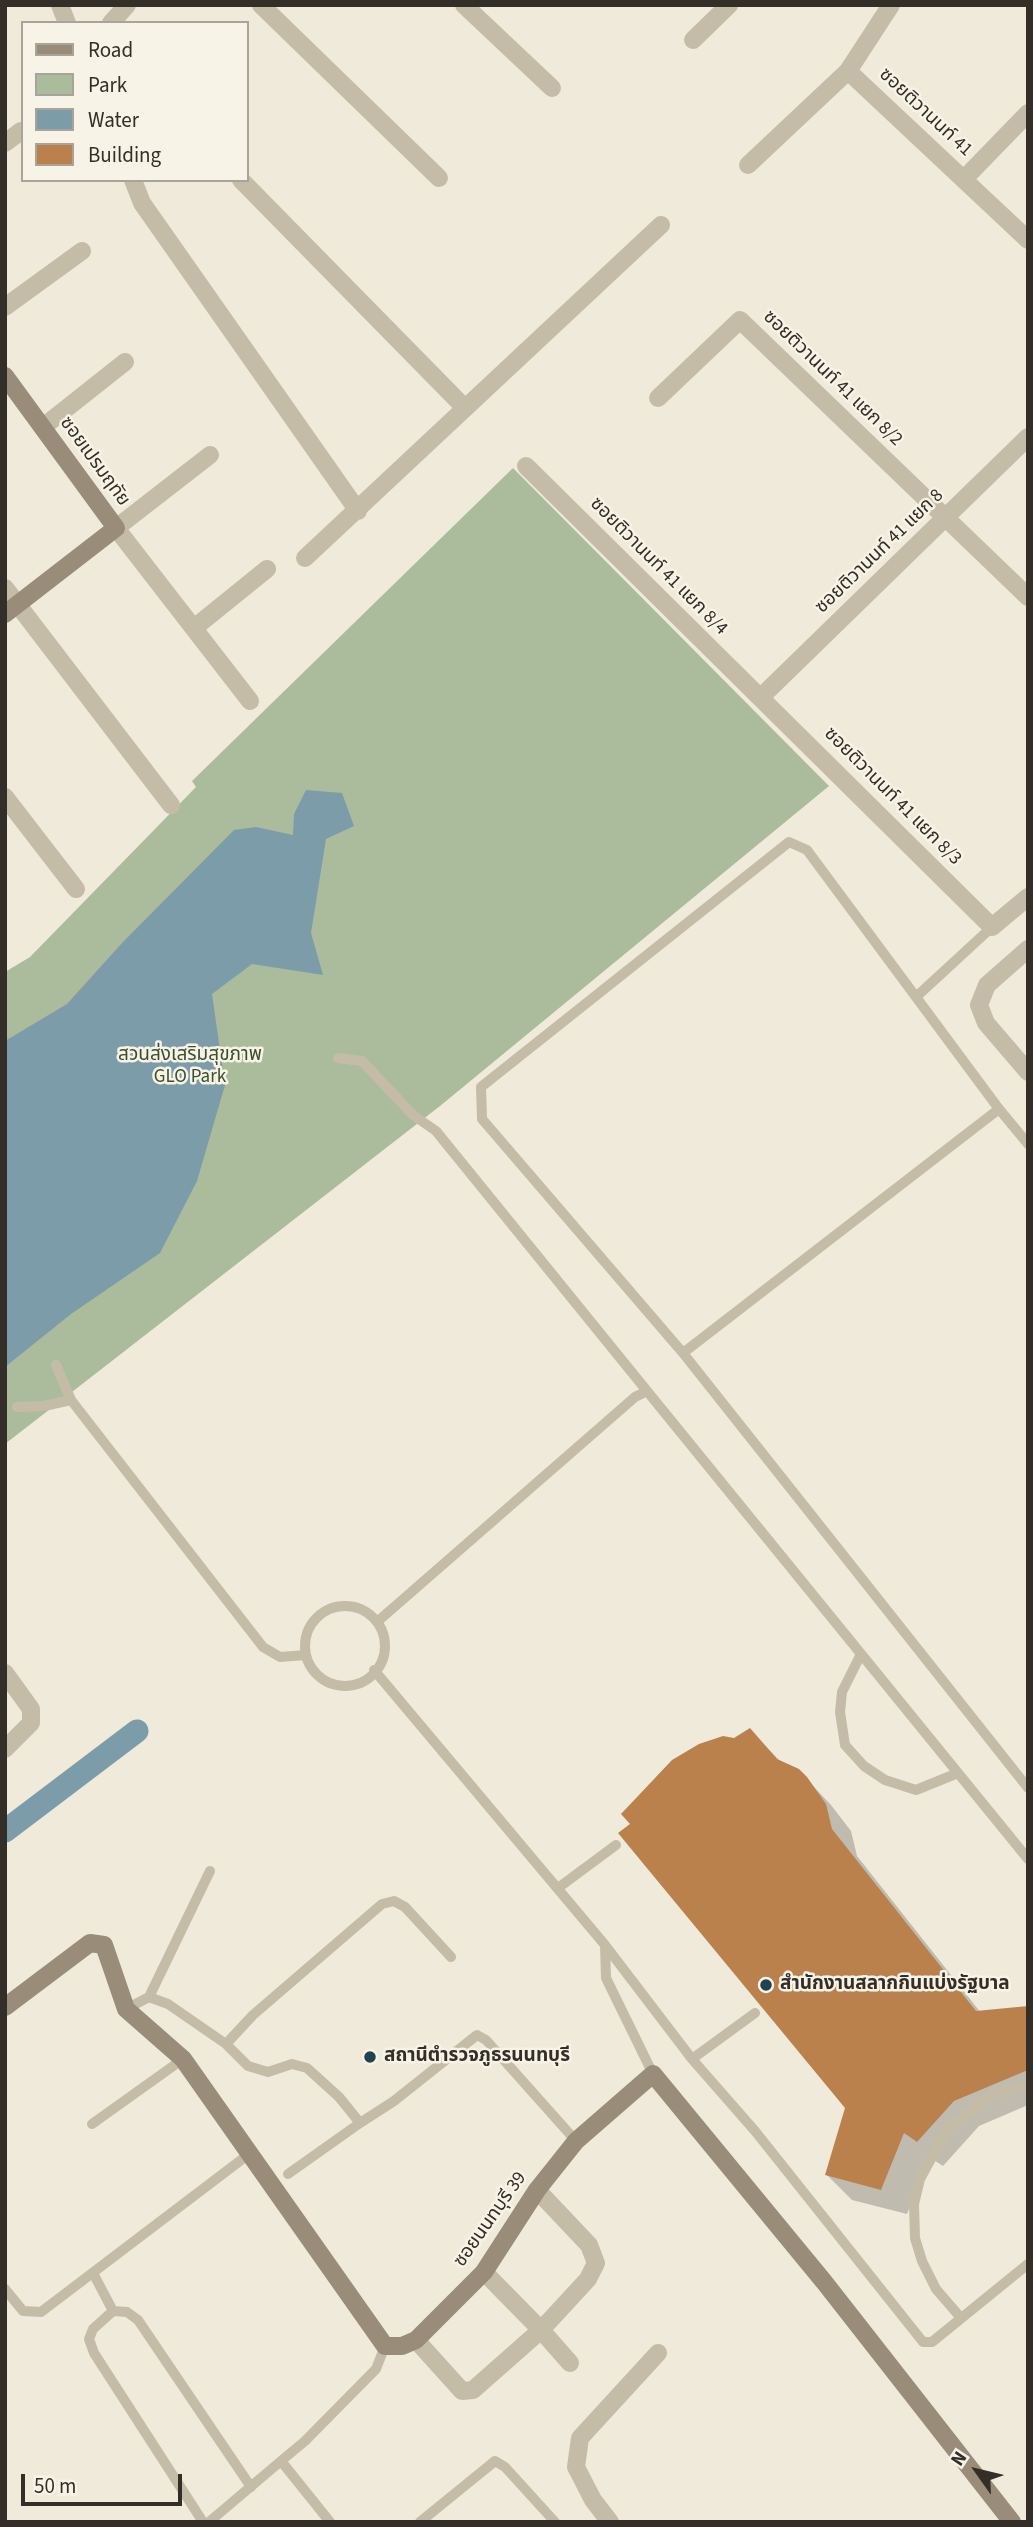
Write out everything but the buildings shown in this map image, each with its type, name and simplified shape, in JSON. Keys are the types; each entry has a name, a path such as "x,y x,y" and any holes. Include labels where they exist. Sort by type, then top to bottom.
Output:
{"street":[{"path":"113,21 127,5"},
{"path":"261,5 439,178"},
{"path":"464,5 552,88"},
{"path":"693,40 729,5"},
{"name":"ซอยติวานนท์ 41","path":"891,5 848,71 1028,240"},
{"path":"748,165 848,71"},
{"path":"964,179 1028,113"},
{"path":"5,143 20,131"},
{"path":"134,182 142,203 358,511"},
{"path":"243,182 464,407"},
{"path":"304,558 358,511 464,407 661,225"},
{"path":"5,307 82,251"},
{"name":"ซอยติวานนท์ 41 แยก 8/2","path":"658,398 740,320 946,517"},
{"path":"43,427 125,362"},
{"name":"ซอยเปรมฤทัย","path":"5,376 116,528 11,609"},
{"name":"ซอยติวานนท์ 41 แยก 8","path":"761,697 1028,438"},
{"path":"210,455 116,528 250,701"},
{"name":"ซอยติวานนท์ 41 แยก 8/4","path":"526,466 761,697"},
{"path":"946,517 1028,597"},
{"path":"194,628 267,569"},
{"path":"5,588 11,609 170,805"},
{"name":"ซอยติวานนท์ 41 แยก 8/3","path":"761,697 992,927"},
{"path":"5,797 76,889"},
{"path":"992,927 1028,897"},
{"path":"1028,949 987,985 979,1005 986,1023 1028,1072"},
{"path":"5,1673 30,1709 31,1723 5,1749"},
{"path":"5,2007 90,1943 104,1945 126,2009 183,2059 385,2346 402,2346 416,2340 462,2391 473,2390 541,2330 588,2279 596,2263 589,2245 537,2190"},
{"path":"653,2074 825,2283 1012,2522"},
{"name":"ซอยนนทบุรี 39","path":"416,2340 484,2272 537,2190 576,2141 653,2074"},
{"path":"484,2272 570,2363"},
{"path":"610,2522 593,2500 576,2467 580,2438 658,2353"}],"lane":[{"path":"1028,1144 999,1109 807,850 789,842 481,1087 482,1119 682,1353 1028,1788"},
{"path":"916,997 992,927"},
{"path":"338,1058 362,1061 413,1115 436,1131 1028,1859"},
{"path":"682,1353 999,1109"},
{"path":"56,1365 71,1400 263,1647 280,1657 306,1656"},
{"path":"377,1622 635,1397 647,1391"},
{"path":"18,1407 44,1406 71,1400"},
{"path":"341,1606 367,1612 377,1622 385,1648 382,1662 364,1681 340,1686 318,1676 306,1656 308,1630 327,1610 341,1606"},
{"path":"861,1654 842,1692 840,1712 845,1745 864,1766 885,1780 916,1790 958,1773"},
{"path":"374,1670 605,1945 692,2059 755,2131 923,2343 932,2342 1028,2264"},
{"path":"558,1888 616,1845"},
{"path":"126,2009 149,1997 210,1871"},
{"path":"226,2044 253,2015 382,1904 394,1902 405,1907 451,1957"},
{"path":"605,1945 606,1978 653,2074"},
{"path":"149,1997 168,2004 226,2044 248,2066 268,2072 292,2064 307,2068 339,2097 360,2123"},
{"path":"692,2059 755,2013"},
{"path":"288,2175 394,2101 477,2035 486,2040 576,2141"},
{"path":"92,2124 183,2059"},
{"path":"961,2318 936,2289 922,2261 915,2227 914,2204 920,2179 931,2154 955,2122 992,2094 1028,2086"},
{"path":"5,2289 23,2311 41,2312 249,2154"},
{"path":"93,2273 113,2311"},
{"path":"203,2522 93,2353 89,2340 93,2329 113,2311 127,2312 138,2320 251,2487"},
{"path":"209,2522 306,2441 376,2369 385,2346"},
{"path":"281,2461 330,2522"},
{"path":"420,2522 483,2468 495,2461 505,2467 555,2522"}],"green space":[{"name":"สวนส่งเสริมสุขภาพ GLO Park","path":"513,468 829,786 440,1106 5,1444 5,972 30,957 196,787 192,781"}],"water":[{"path":"306,790 342,793 354,826 326,839 311,933 323,975 252,964 212,994 225,1085 197,1181 160,1253 71,1314 5,1367 5,1041 67,1004 122,943 234,830 256,827 293,835 294,814"}],"waterway":[{"path":"5,1831 137,1731"}],"place":[{"name":"สำนักงานสลากกินแบ่งรัฐบาล","path":"766,1985"},
{"name":"สถานีตำรวจภูธรนนทบุรี","path":"370,2057"}]}
